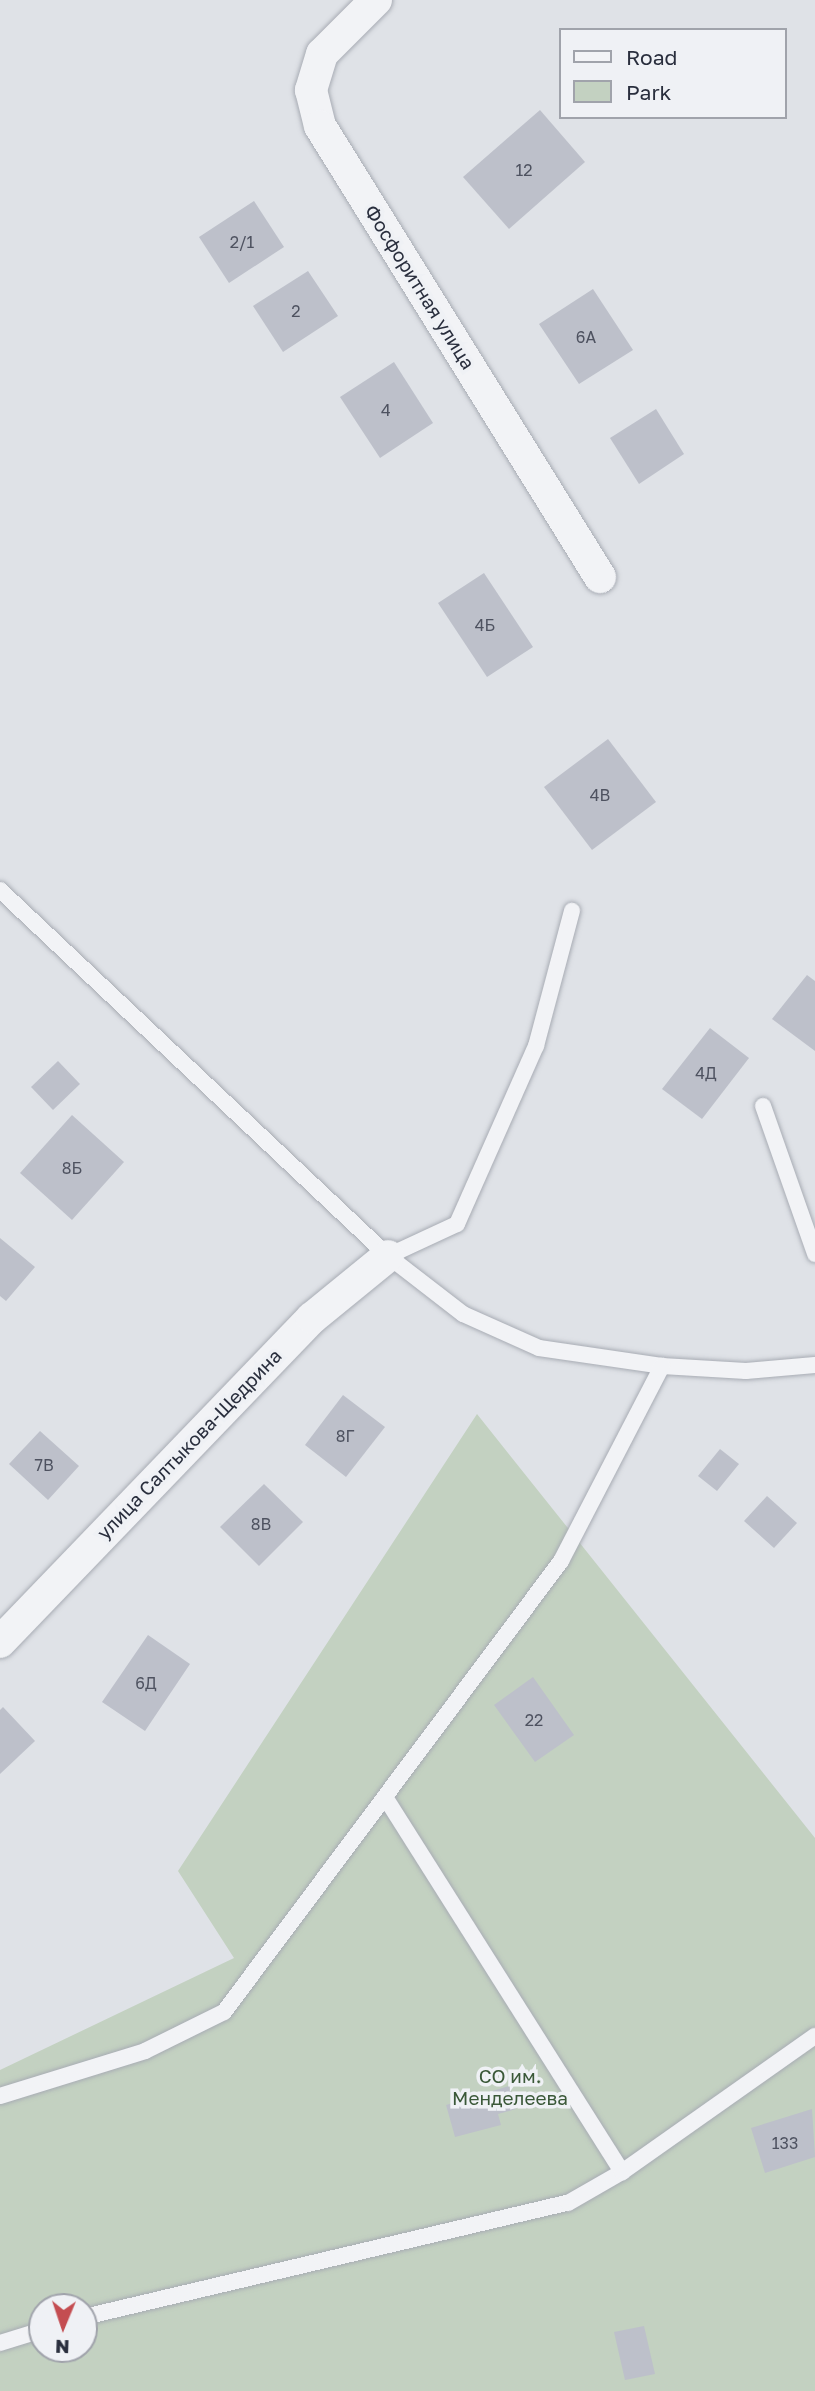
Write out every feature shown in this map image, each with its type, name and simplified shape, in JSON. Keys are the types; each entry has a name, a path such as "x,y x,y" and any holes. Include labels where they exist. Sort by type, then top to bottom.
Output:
{"street":[{"name":"Фосфоритная улица","path":"376,0 323,54 311,90 320,126 600,578"},
{"name":"улица Салтыкова-Щедрина","path":"0,1642 312,1318 388,1256"}],"lane":[{"path":"0,890 388,1256 463,1314 539,1348 662,1366 746,1371 815,1365"},
{"path":"388,1256 457,1223 536,1046 572,911"},
{"path":"763,1106 812,1231 815,1254"},
{"path":"0,2096 145,2051 225,2012 561,1561 662,1366"},
{"path":"385,1797 622,2172"},
{"path":"98,2314 568,2203 622,2172 815,2036"},
{"path":"0,2343 28,2334"}],"green space":[{"name":"СО им. Менделеева","path":"477,1414 815,1838 815,2391 0,2391 0,2070 234,1958 178,1871"}],"building":[{"path":"540,110 585,162 509,229 463,177"},
{"path":"254,201 284,247 229,283 199,237"},
{"path":"308,271 338,316 283,352 253,306"},
{"path":"593,289 633,350 579,384 539,324"},
{"path":"394,362 433,423 380,458 340,397"},
{"path":"656,409 684,454 639,484 610,438"},
{"path":"484,573 533,647 487,677 438,603"},
{"path":"608,739 656,802 592,850 544,787"},
{"path":"807,975 815,981 815,1051 772,1019"},
{"path":"710,1028 749,1058 702,1119 662,1089"},
{"path":"58,1061 80,1084 53,1110 31,1087"},
{"path":"72,1115 124,1162 72,1220 20,1173"},
{"path":"0,1238 35,1267 6,1301 0,1296"},
{"path":"343,1395 385,1427 346,1477 305,1445"},
{"path":"40,1431 79,1466 48,1500 9,1464"},
{"path":"720,1449 739,1464 717,1491 698,1476"},
{"path":"264,1484 303,1522 259,1566 220,1527"},
{"path":"767,1496 797,1523 774,1548 744,1521"},
{"path":"148,1635 190,1664 145,1731 102,1702"},
{"path":"533,1677 574,1735 535,1762 494,1705"},
{"path":"3,1707 35,1741 0,1774 0,1710"},
{"path":"509,2086 516,2109 498,2114 501,2125 455,2137 446,2105"},
{"path":"812,2109 815,2157 765,2173 751,2128"},
{"path":"644,2326 655,2374 625,2380 614,2332"}]}
